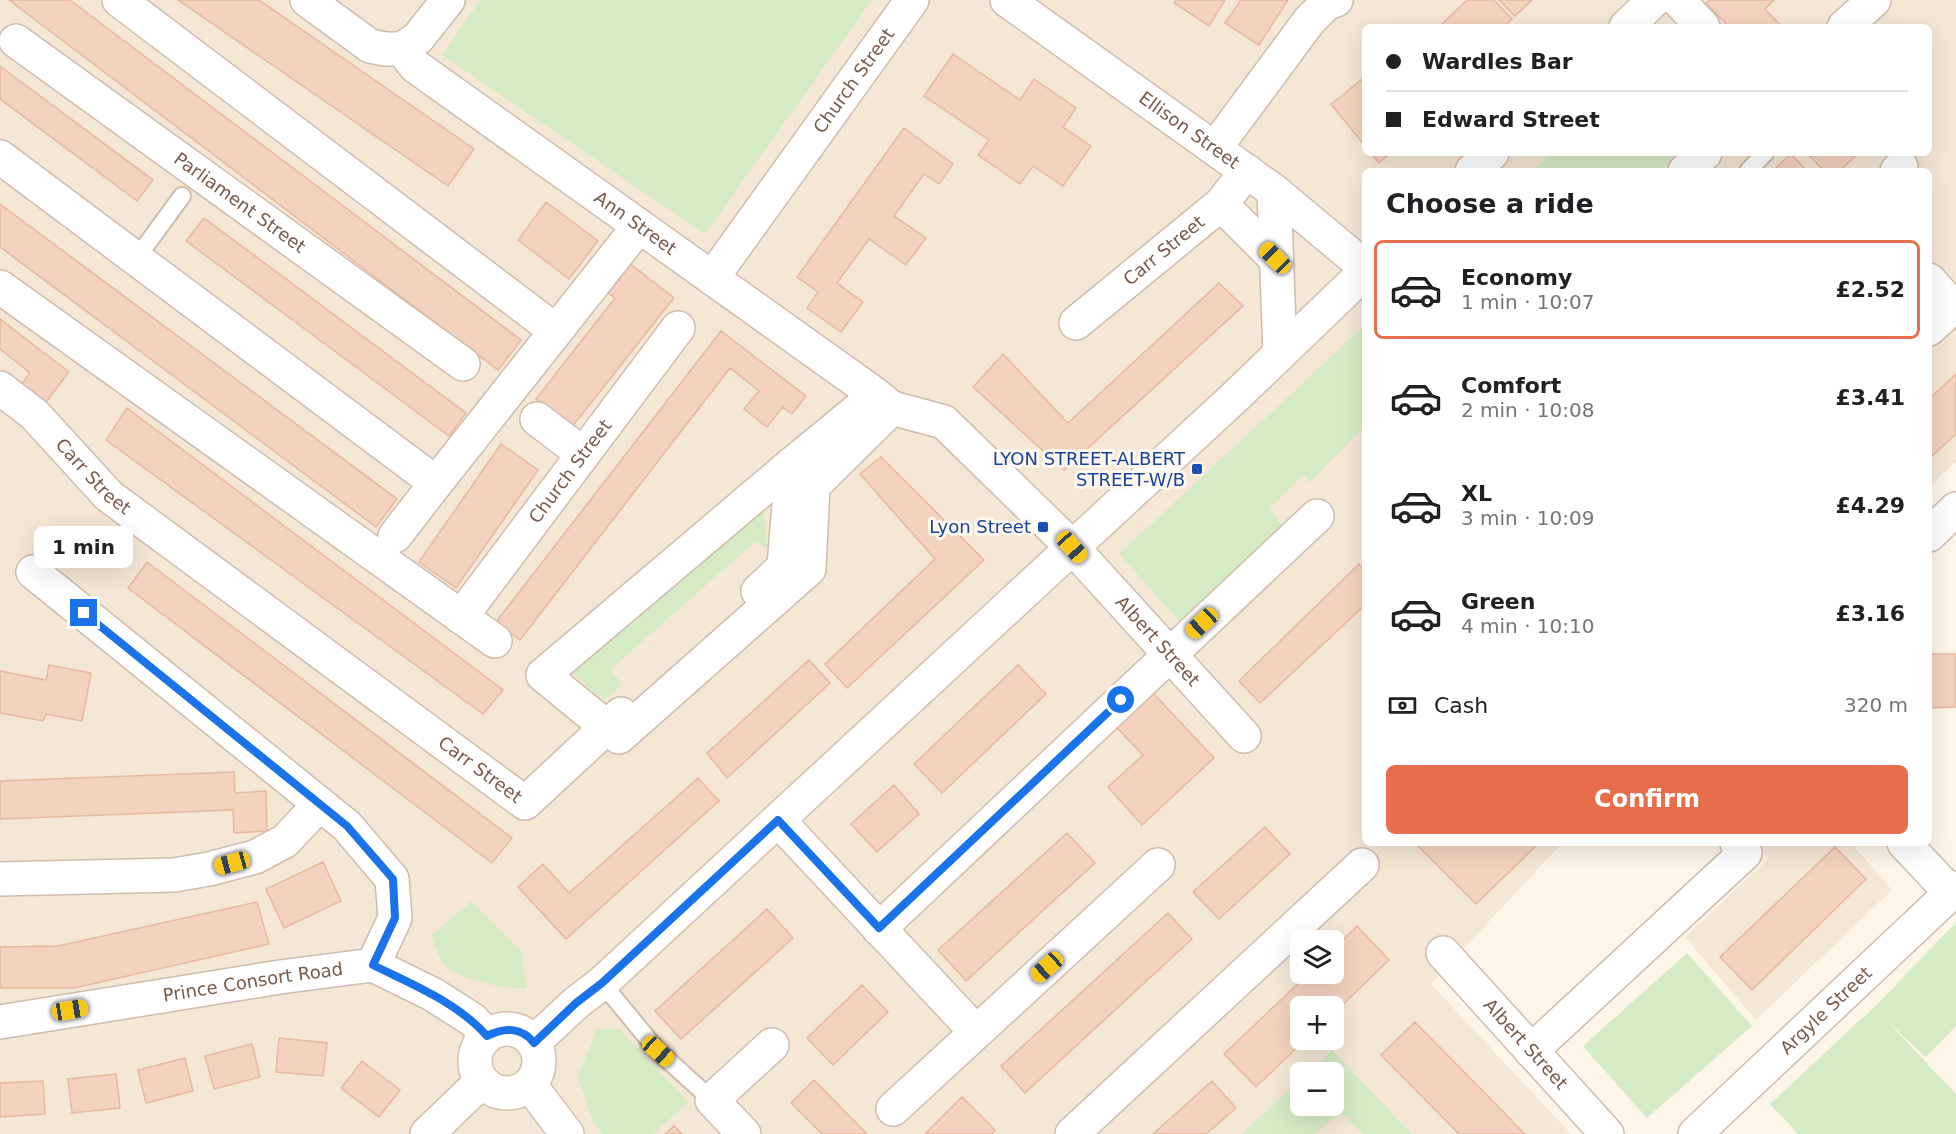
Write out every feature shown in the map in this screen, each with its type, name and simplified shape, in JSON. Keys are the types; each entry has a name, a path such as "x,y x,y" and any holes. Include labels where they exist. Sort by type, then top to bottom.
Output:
{"street":[{"path":"119,0 556,331"},
{"path":"307,0 370,46 385,49 402,49 418,38 448,0"},
{"name":"Church Street","path":"712,278 912,0"},
{"name":"Ellison Street","path":"1007,0 1275,190 1362,264"},
{"path":"1215,148 1309,21 1326,4 1336,0"},
{"path":"1629,24 1654,0"},
{"path":"1678,0 1700,24"},
{"path":"1847,24 1874,0"},
{"name":"Parliament Street","path":"16,40 463,364"},
{"name":"Ann Street","path":"402,49 415,66 884,402"},
{"path":"1475,168 1489,156"},
{"path":"1688,168 1702,156"},
{"path":"0,157 436,483"},
{"name":"Carr Street","path":"1076,323 1221,204 1247,171"},
{"path":"1275,190 1275,258 1280,353"},
{"path":"1221,204 1275,258"},
{"path":"395,536 639,226"},
{"path":"534,1043 778,820 1362,275"},
{"path":"1932,283 1955,306 1932,326"},
{"path":"0,287 495,641"},
{"name":"Church Street","path":"461,617 678,328"},
{"name":"Carr Street","path":"0,388 34,414 109,496 525,803 606,728"},
{"path":"884,402 813,486 809,569 620,737 543,675 792,464 884,402"},
{"name":"Albert Street","path":"884,402 944,422 1072,547 1244,736"},
{"path":"537,419 583,454"},
{"path":"606,728 784,567 792,464"},
{"path":"1932,532 1956,509"},
{"path":"879,928 1317,516"},
{"path":"33,572 347,826 393,879 395,918 373,965 432,994 472,1020 487,1036"},
{"path":"0,879 174,875 209,869 255,857 285,841 320,804"},
{"path":"778,820 976,1032"},
{"path":"1531,1051 1745,853 1739,846"},
{"path":"1907,846 1953,891"},
{"path":"1072,1134 1358,861"},
{"path":"893,1108 1158,865"},
{"name":"Argyle Street","path":"1695,1134 1953,891"},
{"name":"Albert Street","path":"1443,953 1607,1134"},
{"name":"Prince Consort Road","path":"0,1022 280,977 373,965"},
{"path":"505,1029 517,1030 534,1043 539,1062 537,1074 530,1085 509,1094 498,1092 481,1082 475,1067 475,1056 479,1044 487,1036 505,1029"},
{"path":"744,1134 712,1100 772,1046"},
{"path":"427,1134 481,1082"},
{"path":"530,1085 567,1134"}],"lane":[{"path":"1751,168 1762,156"},
{"path":"136,259 183,196"},
{"path":"602,983 658,1051 712,1100"}],"shaded area":[{"path":"0,0 1956,0 1956,462 1932,483 1932,168 1362,168 1362,846 1559,846 1431,984 1571,1134 0,1134"},
{"path":"1757,846 1854,846 1892,890 1756,1020 1685,937 1769,858"}],"green space":[{"path":"480,0 872,0 705,234 442,55"},
{"path":"1548,156 1677,156 1664,168 1535,168"},
{"path":"1362,328 1362,429 1309,483 1303,474 1270,509 1286,531 1182,624 1119,554"},
{"path":"762,499 768,547 755,542 611,669 622,685 604,700 572,673 576,661"},
{"path":"471,901 521,951 527,988 496,986 473,980 452,971 443,963 431,936"},
{"path":"1956,923 1956,1026 1926,1057 1887,1021 1956,1094 1956,1134 1798,1134 1770,1104 1874,1007"},
{"path":"1687,953 1752,1026 1647,1118 1583,1046"},
{"path":"596,1029 619,1029 688,1102 654,1134 602,1134 592,1120 578,1078"},
{"path":"1332,1050 1343,1062 1319,1062"},
{"path":"1344,1063 1412,1134 1363,1134 1344,1116"},
{"path":"1290,1088 1290,1116 1337,1116 1314,1134 1242,1134"}],"building":[{"path":"9,0 70,0 521,340 498,370"},
{"path":"178,0 259,0 474,149 448,186"},
{"path":"1176,0 1225,0 1209,26 1174,3"},
{"path":"1241,0 1288,0 1259,45 1225,23"},
{"path":"1467,0 1494,0 1512,19 1507,24 1442,24"},
{"path":"1499,0 1532,0 1515,16"},
{"path":"1710,0 1774,0 1765,9 1779,24 1726,24 1706,3"},
{"path":"953,54 1020,100 1034,79 1076,108 1063,127 1091,146 1063,186 1033,166 1020,184 978,155 989,140 924,96"},
{"path":"0,66 153,180 137,201 0,99"},
{"path":"1362,79 1362,142 1331,104"},
{"path":"904,128 953,164 939,184 924,174 894,216 926,238 906,265 869,239 837,283 863,302 841,332 807,308 818,292 797,277"},
{"path":"1373,156 1387,156 1379,163"},
{"path":"1789,156 1793,156 1804,168 1776,168"},
{"path":"1810,156 1856,156 1842,168 1821,168"},
{"path":"546,202 598,241 569,279 518,240"},
{"path":"0,204 397,499 376,527 0,247"},
{"path":"204,218 466,413 449,436 186,241"},
{"path":"628,262 674,298 572,427 536,399 615,298 606,291"},
{"path":"1219,283 1243,306 1064,470 973,387 1003,354 1068,423"},
{"path":"0,319 69,372 44,405 20,386 30,373 0,349"},
{"path":"721,331 806,396 792,414 783,407 767,427 744,409 759,391 730,368 520,640 496,622"},
{"path":"1956,374 1956,434 1932,456 1932,396"},
{"path":"127,408 503,690 483,714 106,440"},
{"path":"501,444 538,470 456,588 419,562"},
{"path":"881,457 984,560 847,688 825,664 935,559 860,474"},
{"path":"147,562 512,838 492,863 128,588"},
{"path":"1359,564 1362,568 1362,608 1260,703 1239,681"},
{"path":"1932,654 1956,654 1956,707 1932,708"},
{"path":"809,660 830,683 727,778 707,753"},
{"path":"49,665 91,673 82,721 46,714 43,721 0,713 0,671 46,680"},
{"path":"1018,665 1046,694 942,793 914,764"},
{"path":"1153,693 1214,758 1142,825 1108,787 1143,755 1116,727"},
{"path":"234,772 235,793 266,791 267,831 234,833 233,810 0,819 0,781"},
{"path":"698,778 719,801 566,939 518,887 543,864 569,893"},
{"path":"894,785 919,814 877,852 851,824"},
{"path":"1265,827 1290,854 1219,919 1193,892"},
{"path":"1067,833 1095,863 966,981 938,950"},
{"path":"1418,846 1536,846 1476,904"},
{"path":"1835,847 1866,879 1752,990 1720,957"},
{"path":"323,862 341,901 284,928 266,889"},
{"path":"257,902 269,944 74,988 0,988 0,947 58,946"},
{"path":"767,909 793,938 681,1039 655,1011"},
{"path":"1168,913 1192,939 1025,1093 1001,1066"},
{"path":"1357,926 1389,960 1344,1003 1344,996 1290,996 1290,1050 1295,1050 1256,1087 1224,1054 1298,984 1344,984 1344,939"},
{"path":"862,985 888,1012 833,1065 807,1038"},
{"path":"1415,1022 1525,1134 1459,1134 1381,1055"},
{"path":"279,1038 327,1043 323,1076 276,1072"},
{"path":"252,1044 260,1077 214,1089 205,1056"},
{"path":"185,1058 193,1091 146,1103 138,1070"},
{"path":"362,1061 400,1090 379,1117 341,1088"},
{"path":"116,1074 120,1108 72,1113 68,1079"},
{"path":"814,1080 867,1134 822,1134 791,1103"},
{"path":"43,1081 45,1114 0,1117 0,1083"},
{"path":"1212,1081 1236,1108 1206,1134 1153,1134"},
{"path":"962,1097 995,1130 992,1134 925,1134"},
{"path":"674,1126 682,1134 665,1134"}],"place":[{"name":"LYON STREET-ALBERT STREET-W/B","path":"1197,469"},
{"name":"Lyon Street","path":"1043,527"}],"route":[{"path":"84,613 347,826 393,879 395,918 373,965 432,994 472,1020 487,1036 497,1030 517,1030 534,1043 778,820 879,928 1121,700"}]}
